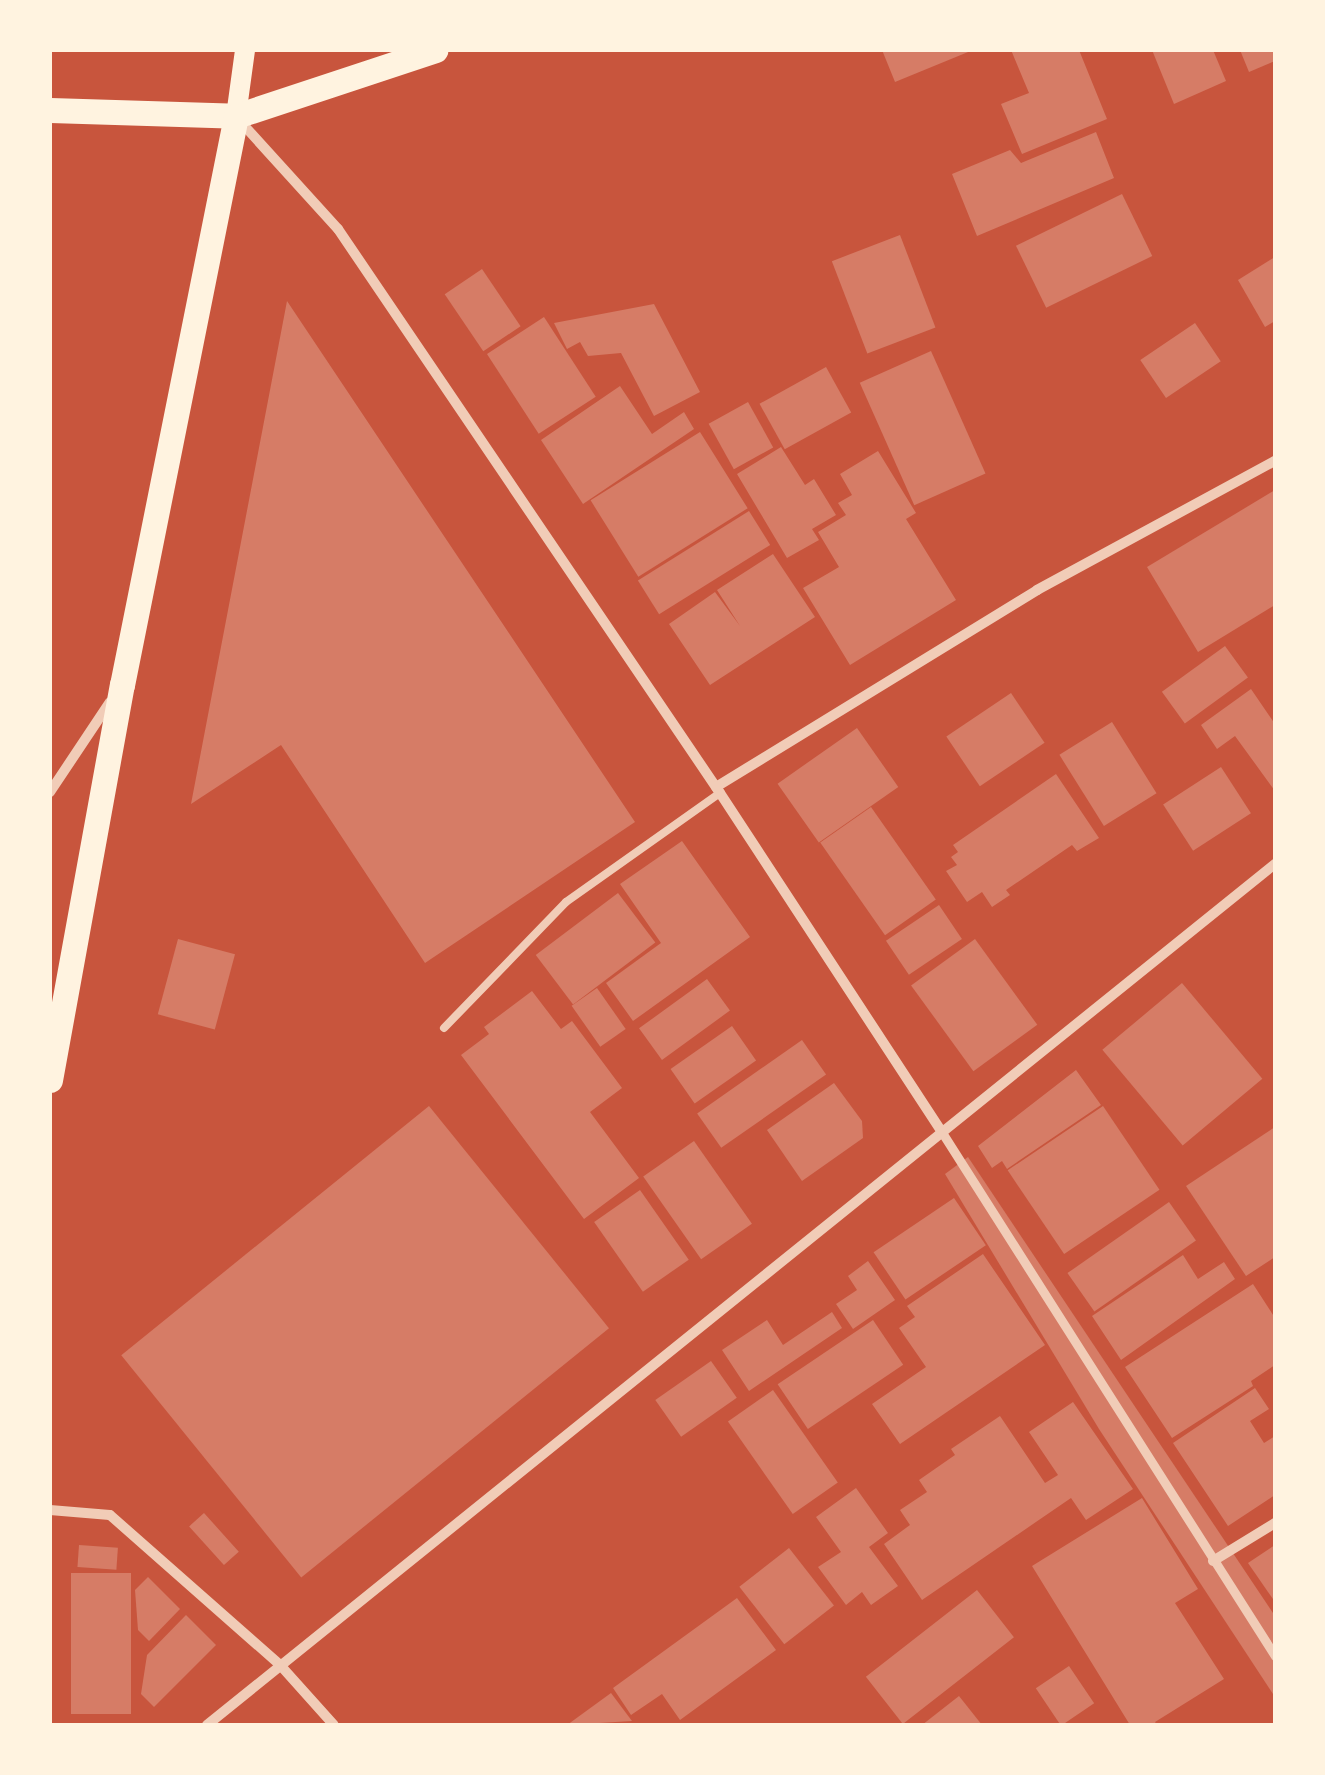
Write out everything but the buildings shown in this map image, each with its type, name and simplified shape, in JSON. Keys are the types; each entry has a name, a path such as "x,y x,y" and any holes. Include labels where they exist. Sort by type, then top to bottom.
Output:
{"main road":[{"path":"50,1080 122,685 236,116 245,50"},
{"path":"50,110 236,116 435,50"}],"street":[{"path":"236,116 338,230 718,790 1275,1656"},
{"path":"718,790 1037,590 1275,461"},
{"path":"50,792 122,685"},
{"path":"207,1725 1275,864"},
{"path":"50,1510 110,1515 281,1666 334,1725"},
{"path":"1213,1561 1275,1523"}],"lane":[{"path":"444,1028 566,902 718,790"}]}
